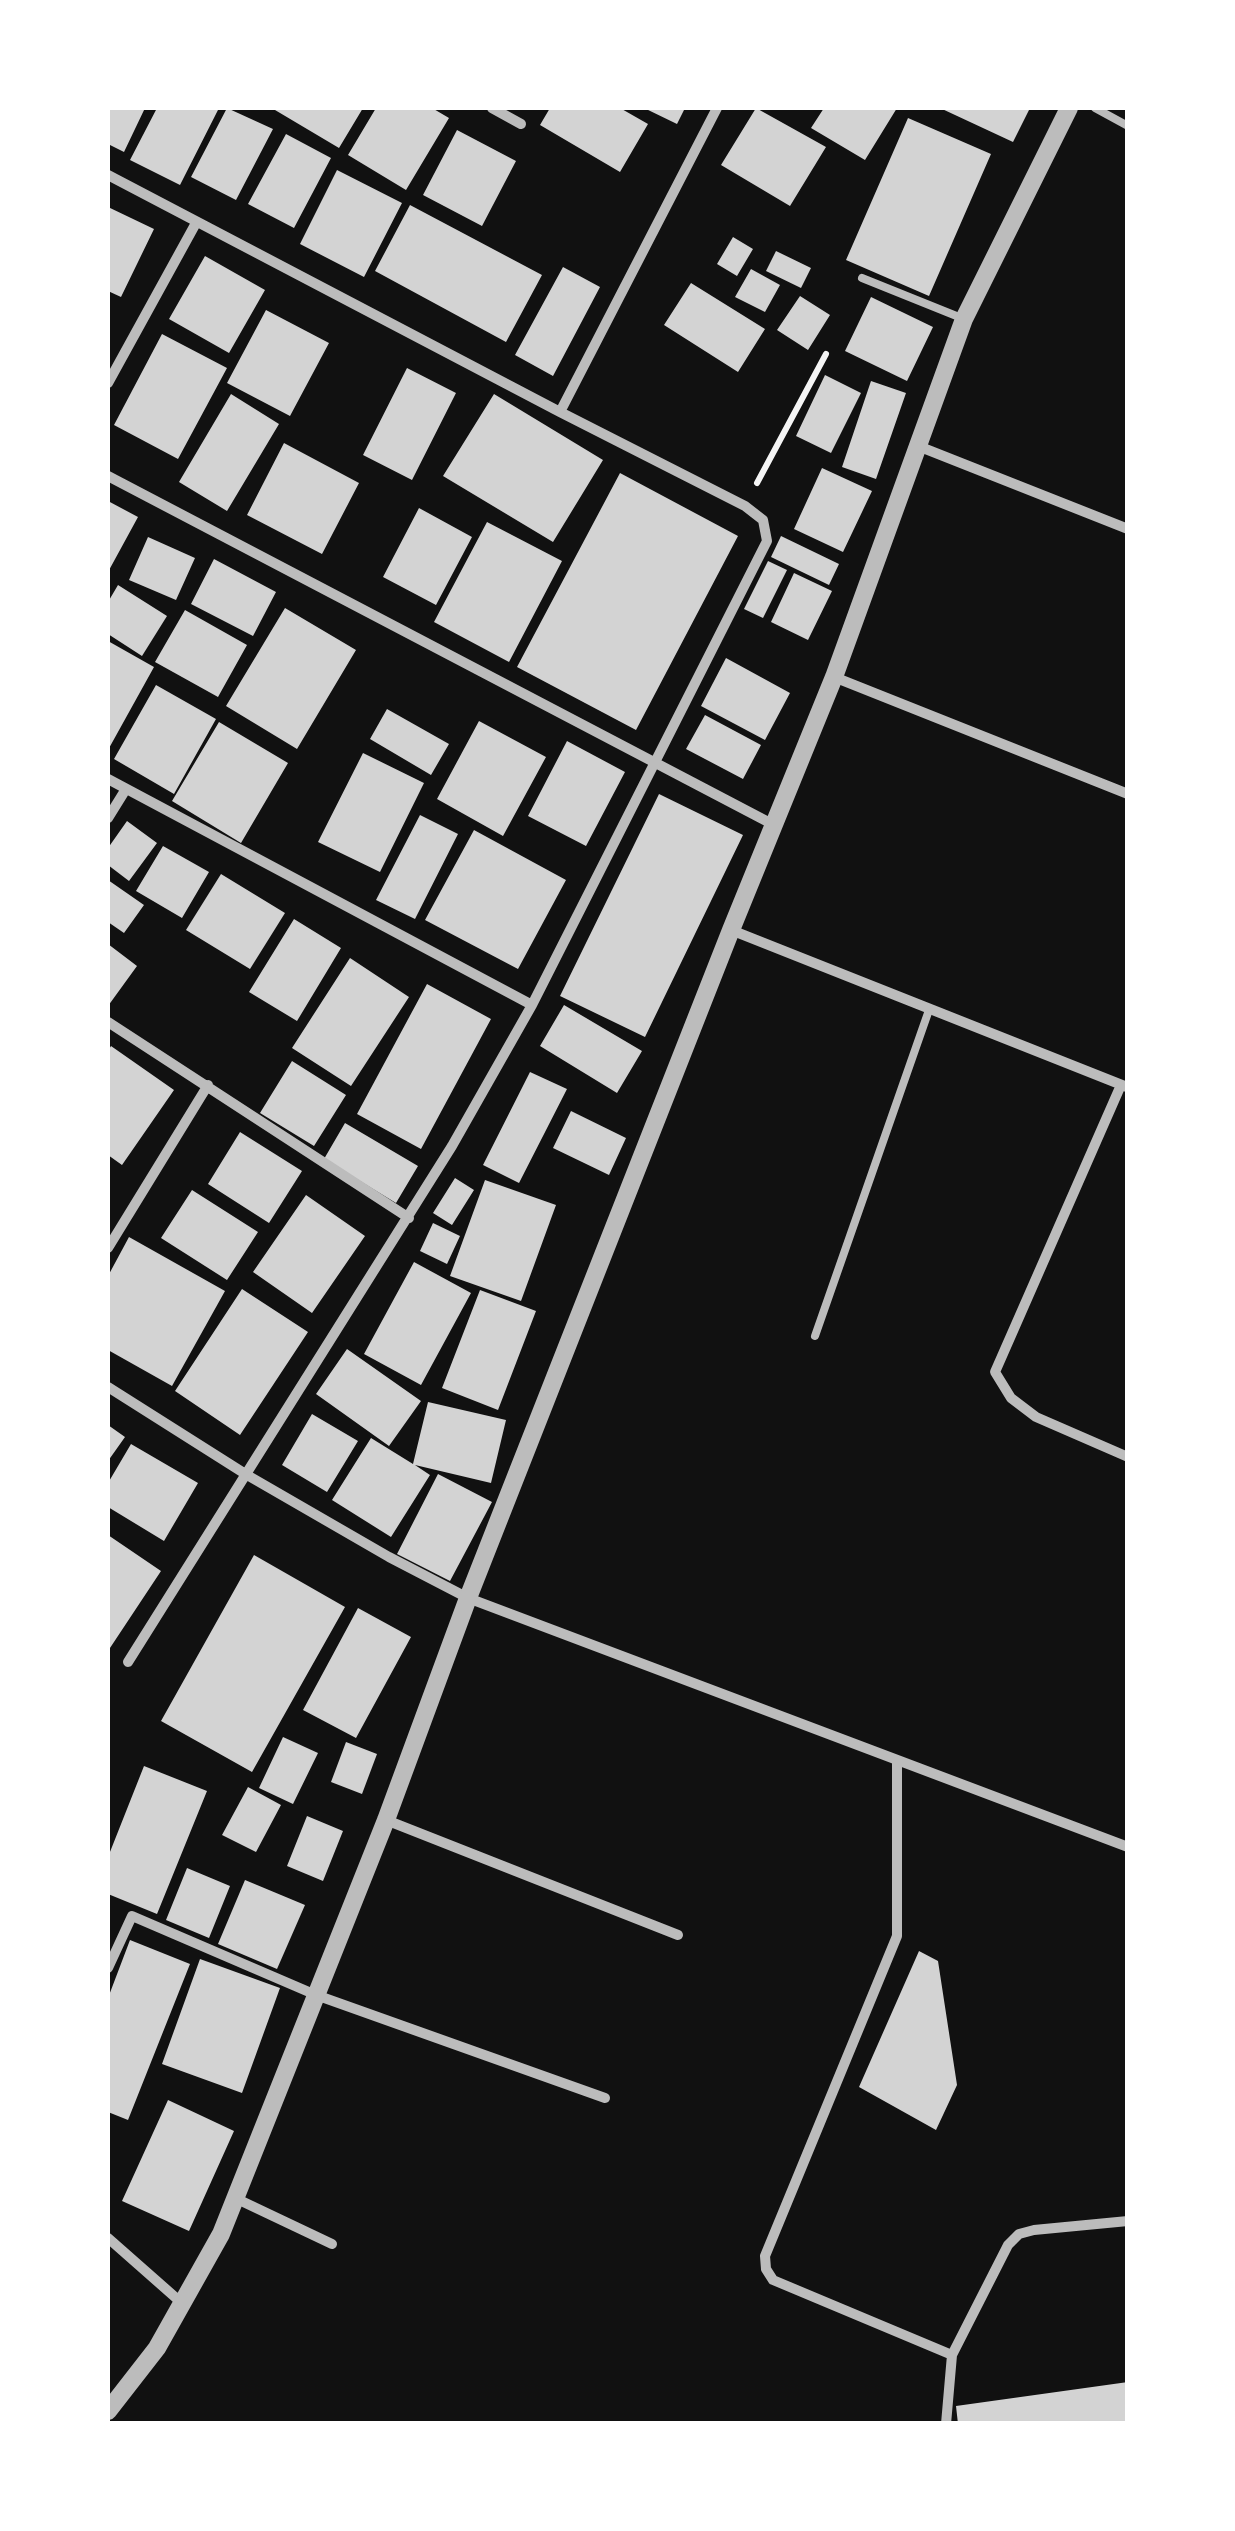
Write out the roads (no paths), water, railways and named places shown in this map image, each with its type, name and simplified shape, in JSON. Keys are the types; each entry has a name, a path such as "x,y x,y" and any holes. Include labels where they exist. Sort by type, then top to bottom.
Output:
{"street":[{"path":"492,108 521,124"},
{"path":"560,412 716,108"},
{"path":"108,2412 184,2305 236,2198 386,1820 468,1598 834,678 964,318 1068,108"},
{"path":"108,174 745,506 763,520 766,541 532,1005 409,1218 128,1662"},
{"path":"108,382 196,223"},
{"path":"918,446 1128,529"},
{"path":"108,476 775,826"},
{"path":"834,678 1128,794"},
{"path":"108,779 532,1005"},
{"path":"108,818 126,789"},
{"path":"731,930 1124,1086 995,1372 1012,1398 1036,1417 1128,1457"},
{"path":"108,1022 409,1218"},
{"path":"108,1248 208,1085"},
{"path":"108,1388 247,1475 468,1598 1128,1847"},
{"path":"896,1761 897,1936 765,2256 766,2269 773,2280 952,2355"},
{"path":"386,1820 678,1935"},
{"path":"108,1968 132,1916 316,1995 605,2098"},
{"path":"236,2198 332,2244"},
{"path":"946,2424 952,2355 1008,2245 1020,2234 1034,2230 1128,2222"},
{"path":"108,2238 184,2305"}],"lane":[{"path":"1094,108 1128,126"},
{"path":"862,278 964,318"},
{"path":"815,1336 928,1010"}]}
